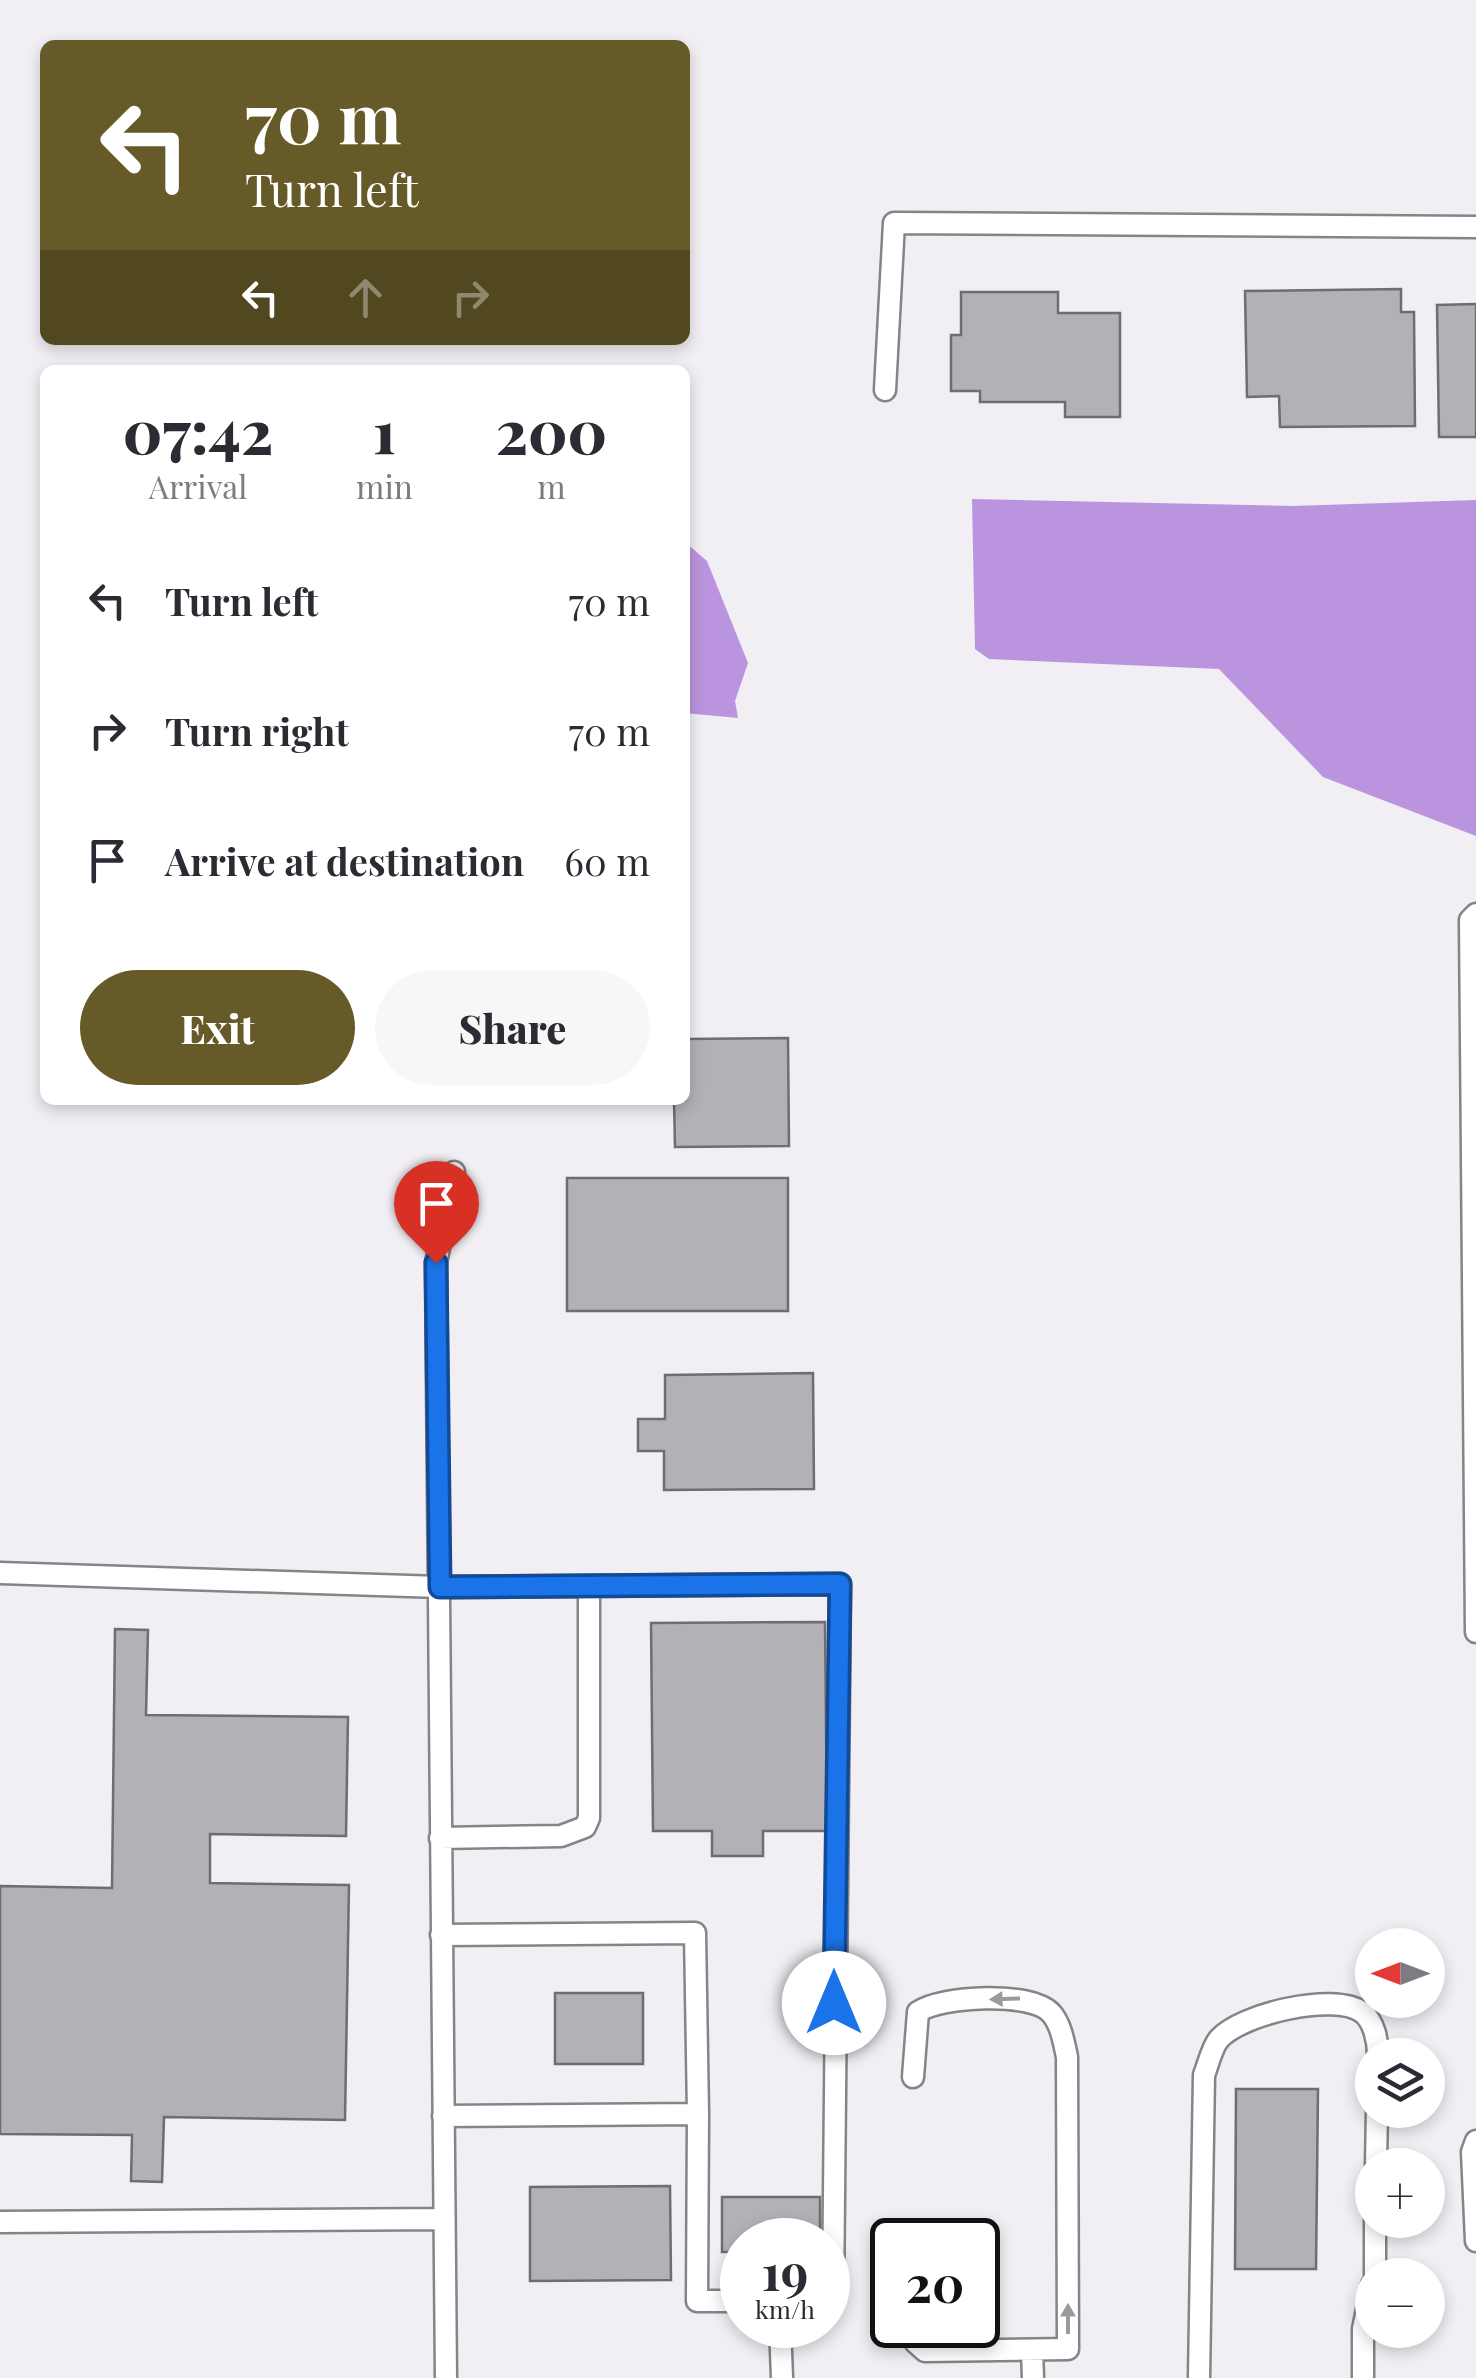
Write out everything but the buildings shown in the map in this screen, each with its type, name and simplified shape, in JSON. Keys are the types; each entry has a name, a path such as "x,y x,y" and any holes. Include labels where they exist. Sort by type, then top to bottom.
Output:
{"lane":[{"path":"885,390 894,223 1476,228"},
{"path":"1476,914 1470,920 1476,1632"},
{"path":"446,2378 436,1263 454,1172"},
{"path":"0,1572 440,1587 840,1584 835,2218"},
{"path":"440,1838 561,1836 585,1827 589,1818 590,1588"},
{"path":"441,1935 694,1933 697,2301 720,2301"},
{"path":"912,2077 918,2012 932,2002 1027,1998 1051,2012 1067,2057 1068,2348 922,2348"},
{"path":"1200,2378 1204,2076 1218,2040 1244,2022 1283,2008 1348,2006 1364,2013 1377,2038"},
{"path":"443,2116 698,2114"},
{"path":"1476,2141 1472,2152 1476,2241"},
{"path":"0,2222 444,2219"},
{"path":"781,2348 782,2378"},
{"path":"1363,2348 1364,2378"},
{"path":"1032,2350 1033,2378"}],"shaded area":[{"path":"972,499 1292,506 1476,500 1476,836 1323,777 1219,669 989,659 975,649"},
{"path":"690,546 707,561 748,663 735,701 738,718 690,713"}],"route":[{"path":"436,1263 440,1587 840,1584 834,2003"}]}
